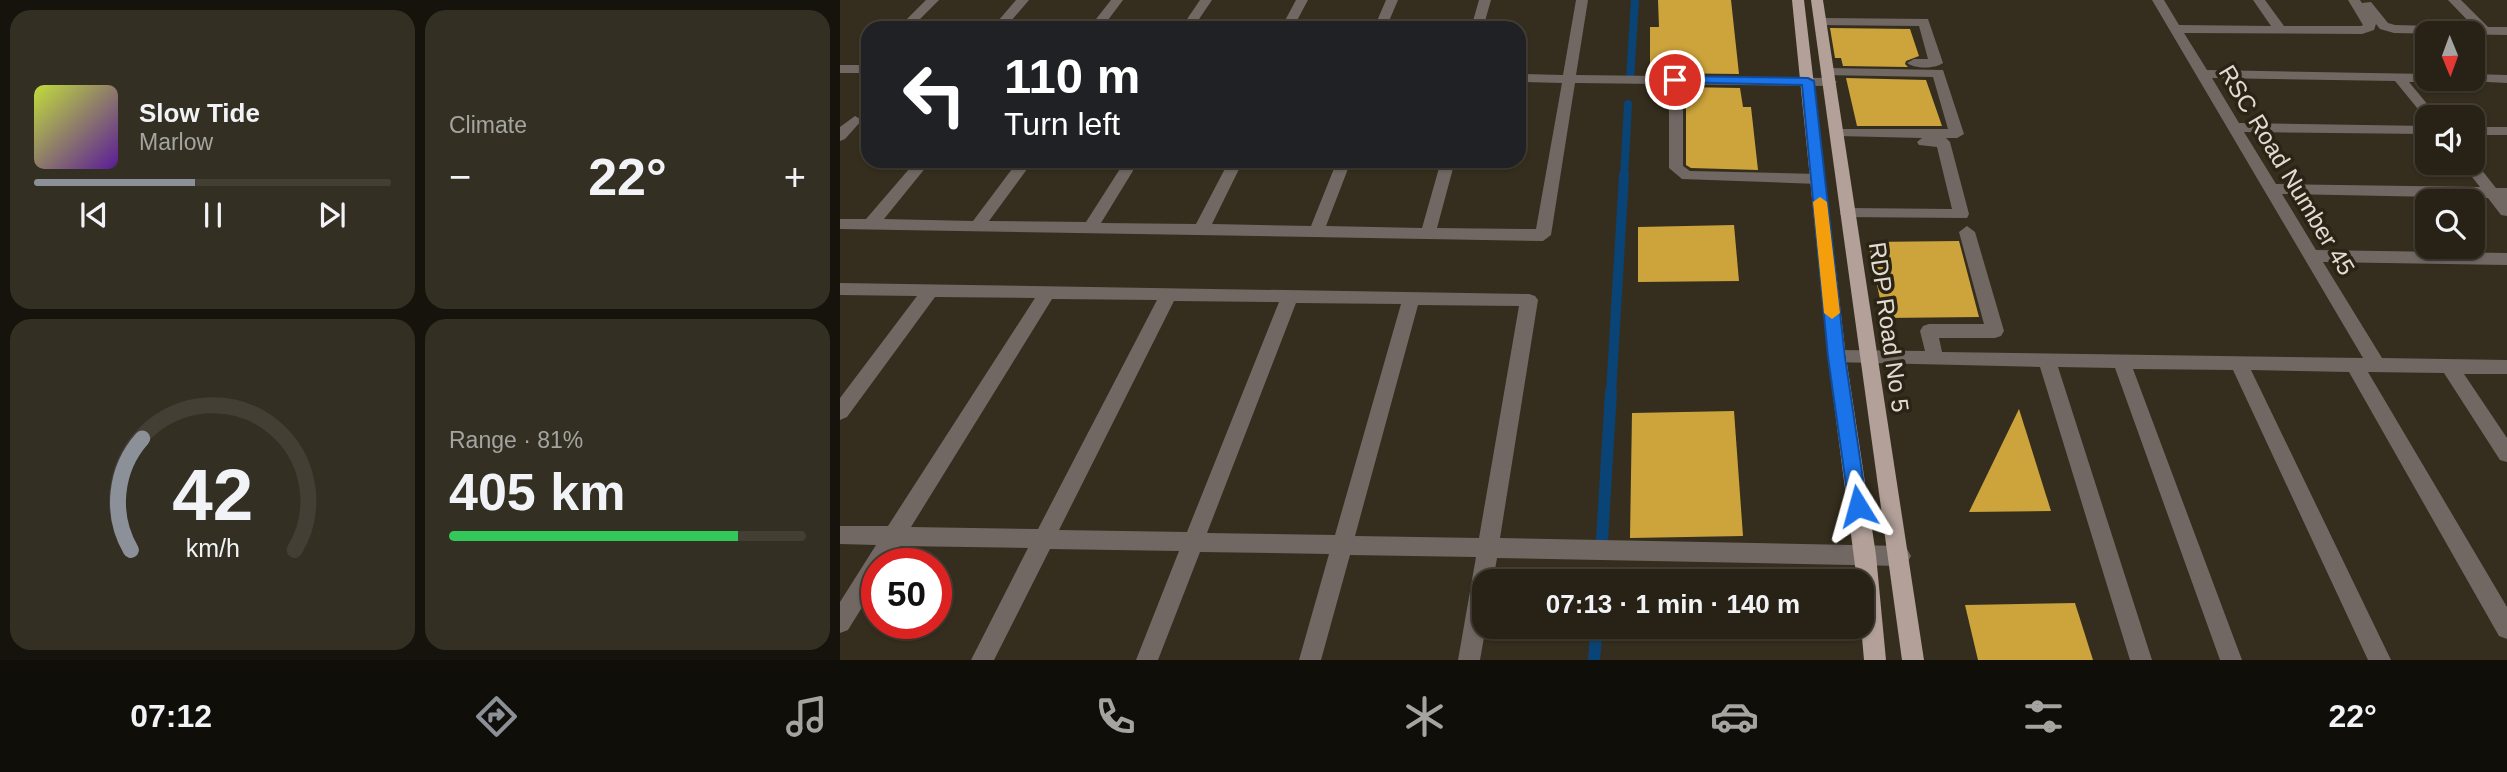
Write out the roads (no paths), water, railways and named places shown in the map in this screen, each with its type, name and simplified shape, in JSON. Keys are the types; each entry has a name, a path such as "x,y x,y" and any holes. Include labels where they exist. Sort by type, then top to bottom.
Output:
{"main road":[{"path":"1798,0 1837,357 1865,555 1875,660"},
{"name":"RDP Road No 5","path":"1817,0 1868,357 1900,556 1913,660"}],"street":[{"path":"911,21 933,0"},
{"path":"1004,21 1023,0"},
{"path":"1101,21 1117,0"},
{"path":"1192,21 1206,0"},
{"path":"1291,21 1302,0"},
{"path":"1383,21 1392,0"},
{"path":"1479,21 1485,0"},
{"path":"840,224 1544,235 1582,0"},
{"name":"RSC Road Number 45","path":"2158,0 2376,364"},
{"path":"2259,0 2280,29"},
{"path":"2175,29 2362,30 2371,27 2354,0"},
{"path":"2363,0 2384,26 2415,29"},
{"path":"2454,0 2475,21"},
{"path":"1526,78 1808,81 1828,72 1936,63 1924,22 1821,22"},
{"path":"2485,31 2507,31"},
{"path":"840,69 861,67"},
{"path":"1828,72 1938,73 1957,134 1837,137"},
{"path":"2203,75 2415,78"},
{"path":"2398,77 2421,105"},
{"path":"2485,78 2507,79"},
{"path":"1676,101 1676,168 1687,176 1818,179"},
{"path":"840,136 855,120"},
{"path":"2234,127 2415,130"},
{"path":"2485,131 2507,131"},
{"path":"1837,137 1943,142 1961,214 1848,213"},
{"path":"870,225 918,168"},
{"path":"977,226 1021,168"},
{"path":"1090,228 1128,168"},
{"path":"1201,230 1232,168"},
{"path":"1316,232 1341,168"},
{"path":"1428,233 1446,168"},
{"path":"2481,175 2500,193 2507,211"},
{"path":"2272,189 2500,193"},
{"path":"1936,358 1928,331 1995,331 1966,232"},
{"path":"2311,256 2507,259"},
{"path":"840,289 1529,300 1469,660"},
{"path":"840,412 930,291"},
{"path":"840,622 1047,293"},
{"path":"982,660 1170,294"},
{"path":"1147,660 1290,296"},
{"path":"1310,660 1411,299"},
{"path":"1837,357 2507,367"},
{"path":"2047,360 2141,660"},
{"path":"2121,360 2231,660"},
{"path":"2238,362 2380,660"},
{"path":"2354,364 2507,628"},
{"path":"2449,366 2507,454"},
{"path":"840,535 1900,556"}],"waterway":[{"path":"1630,79 1635,0"},
{"path":"1624,177 1628,104"},
{"path":"1611,393 1624,175"},
{"path":"1602,540 1611,392"},
{"path":"1594,660 1596,639"}]}
